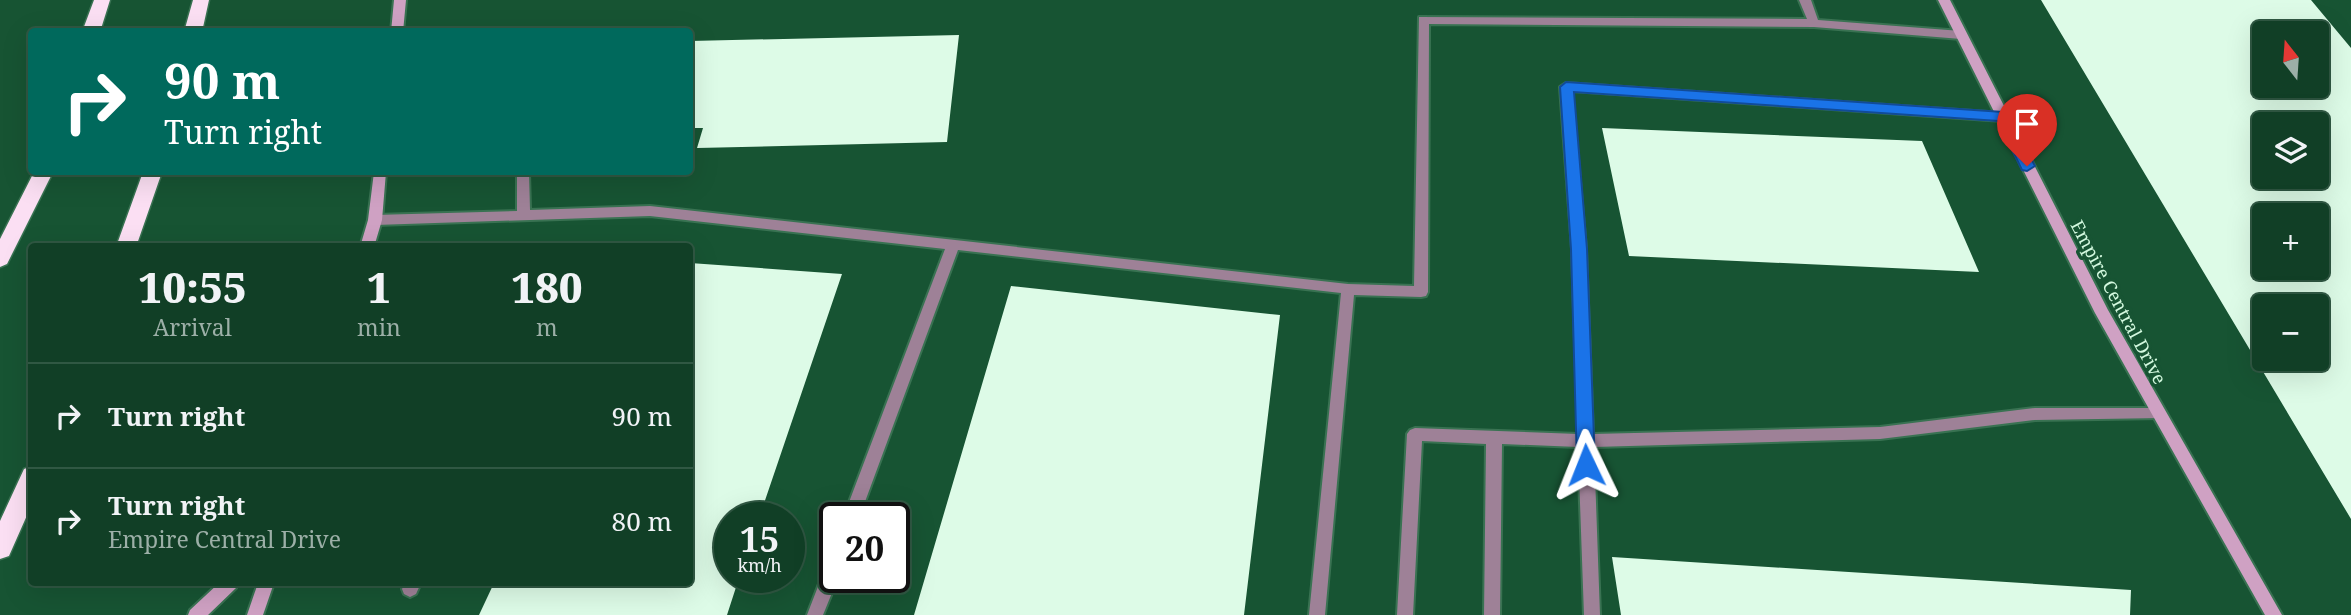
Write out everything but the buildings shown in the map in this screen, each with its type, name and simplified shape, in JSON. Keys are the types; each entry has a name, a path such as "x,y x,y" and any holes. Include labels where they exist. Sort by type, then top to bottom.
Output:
{"highway":[{"path":"93,28 102,0"},
{"path":"194,28 201,0"},
{"path":"0,259 42,175"},
{"path":"127,243 151,175"},
{"path":"0,548 28,485"}],"street":[{"path":"397,28 400,0"},
{"name":"Empire Central Drive","path":"1944,0 2102,313 2157,414 2274,615"},
{"path":"368,243 380,175"},
{"path":"196,615 227,586"},
{"path":"255,615 264,590"},
{"path":"264,590 270,615"}],"lane":[{"path":"1805,0 1814,23"},
{"path":"374,220 650,211 1348,289 1421,292 1423,20 1814,23 1961,35"},
{"path":"1592,615 1579,249 1566,87 2003,117"},
{"path":"523,175 524,215"},
{"path":"858,502 954,244"},
{"path":"1318,615 1348,289"},
{"path":"1405,615 1415,434 1585,440 1880,433 2035,414 2157,414"},
{"path":"1492,615 1494,438"},
{"path":"815,615 823,593"}],"route":[{"path":"1586,465 1579,249 1566,87 2003,117 2027,166"}]}
